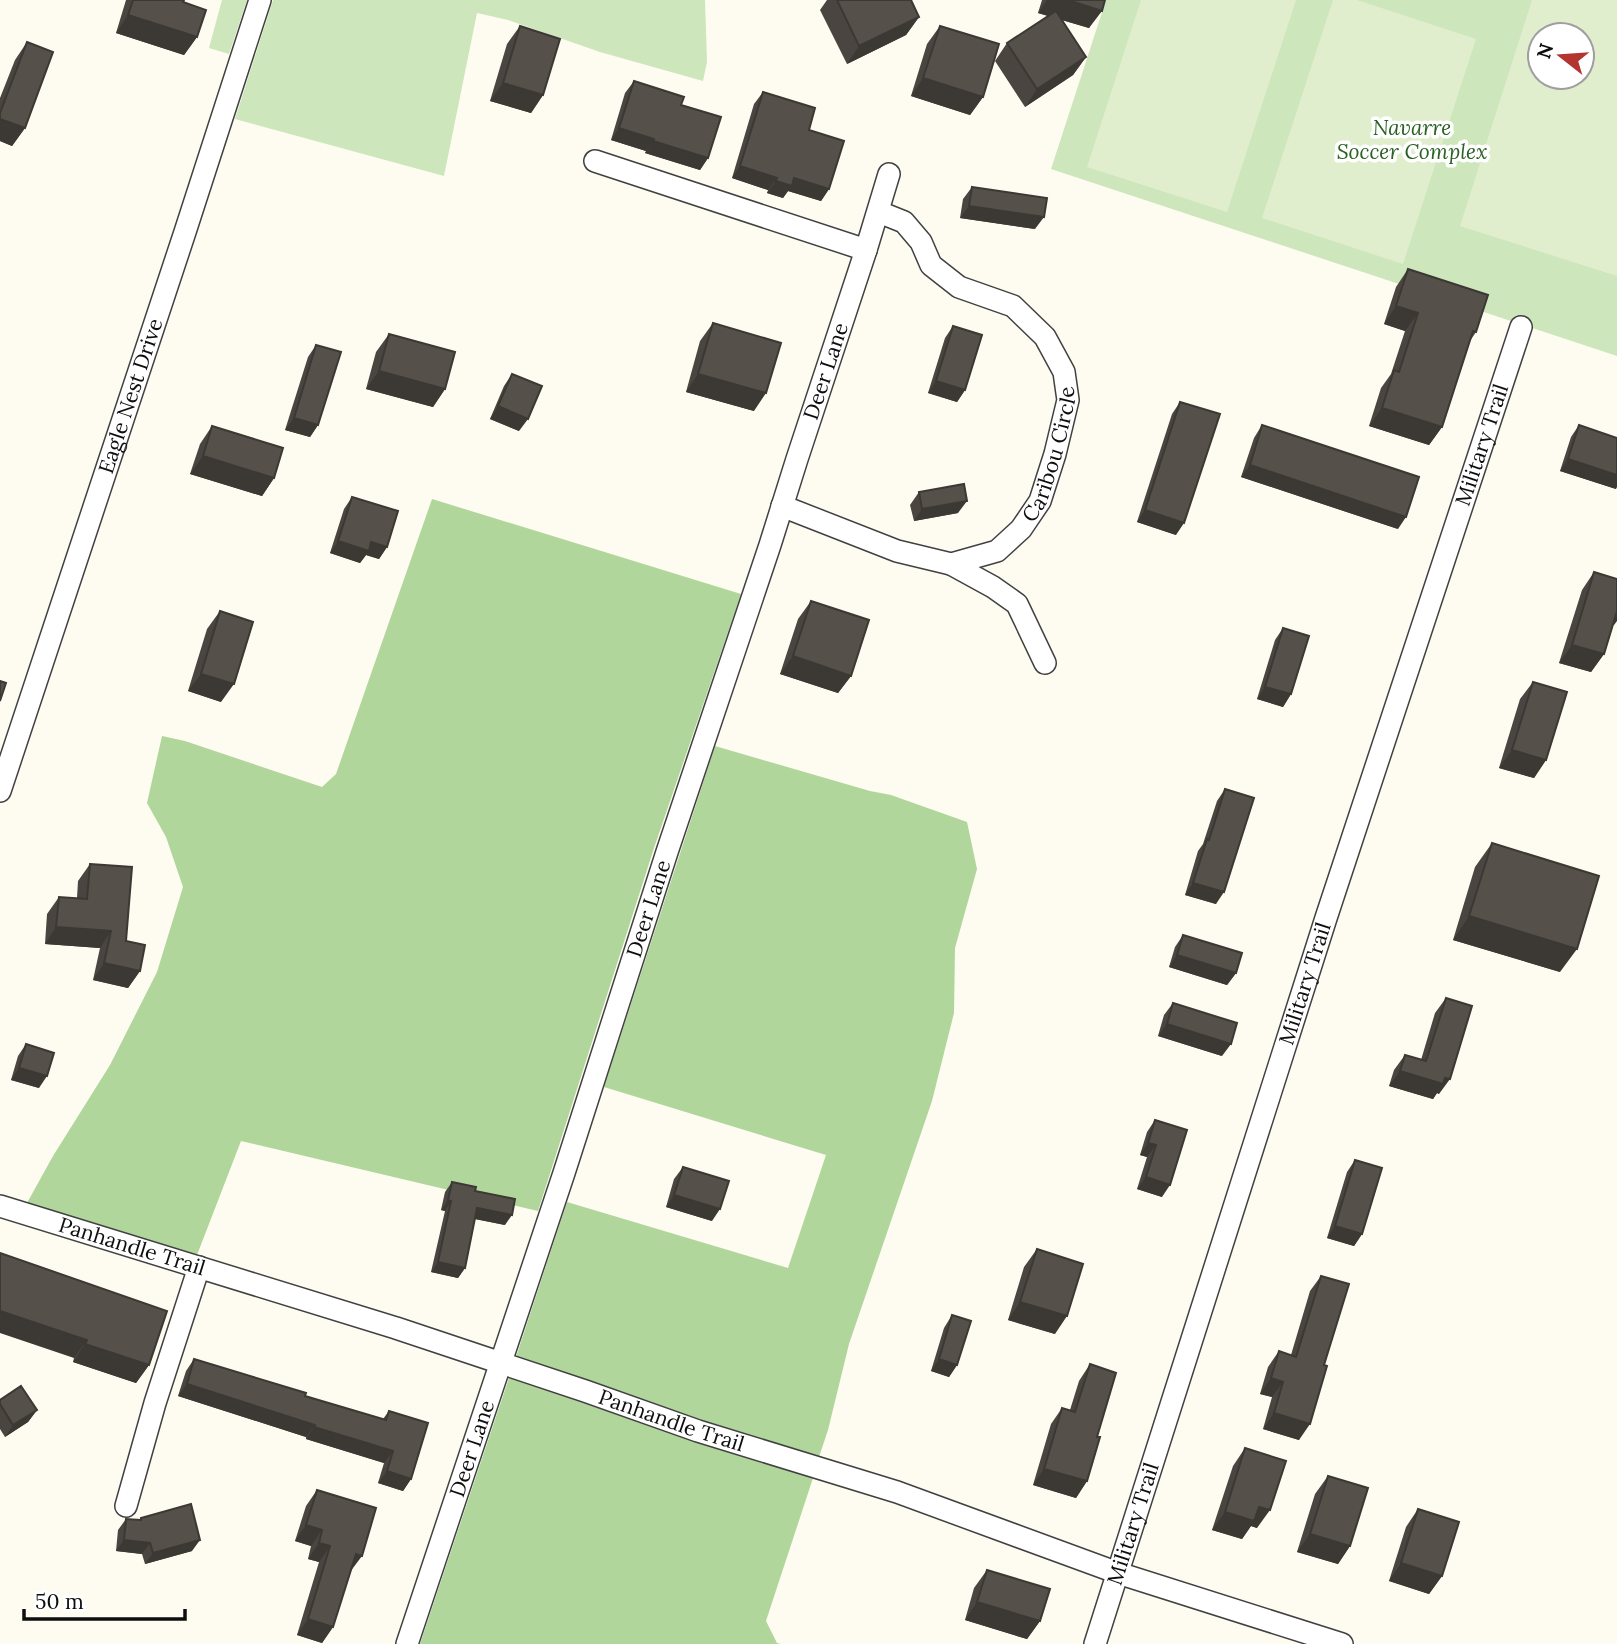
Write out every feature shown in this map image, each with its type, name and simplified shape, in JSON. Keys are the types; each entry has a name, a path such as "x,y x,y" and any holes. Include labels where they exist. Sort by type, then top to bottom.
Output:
{"street":[{"name":"Eagle Nest Drive","path":"0,791 260,0"},
{"path":"595,161 866,250"},
{"name":"Deer Lane","path":"407,1644 662,865 762,570 889,174"},
{"name":"Caribou Circle","path":"782,506 897,551 951,564 997,551 1021,529 1040,501 1068,400 1064,372 1045,337 1013,306 959,287 931,265 921,242 904,222 879,212"},
{"name":"Military Trail","path":"1095,1644 1326,918 1521,327"},
{"path":"951,564 1017,604 1045,663"},
{"name":"Panhandle Trail","path":"0,1206 396,1328 698,1431 897,1492 1118,1573 1342,1644"},
{"path":"126,1506 198,1267"}],"green space":[{"path":"222,0 247,0 229,54 209,48"},
{"path":"273,0 705,0 707,62 703,81 600,52 508,20 477,13 444,176 235,119"},
{"name":"Navarre Soccer Complex","path":"1106,0 1617,0 1617,356 1051,169"},
{"path":"1141,0 1296,0 1227,212 1087,167"},
{"path":"1333,0 1357,0 1476,39 1403,264 1262,218"},
{"path":"1532,0 1617,0 1617,276 1460,226"},
{"path":"432,499 741,594 654,848 538,1211 241,1141 197,1255 27,1203 110,1065 157,972 183,887 166,837 147,803 162,736 185,741 322,787 336,774"},
{"path":"715,746 891,795 967,822 977,869 955,948 954,1013 932,1101 849,1344 819,1457 516,1357 567,1202 788,1268 826,1155 604,1087"},
{"path":"509,1378 813,1478 766,1621 777,1643 781,1644 420,1644"}],"building":[{"path":"133,0 184,0 183,2 206,10 197,37 128,15"},
{"path":"837,0 911,0 919,17 859,46"},
{"path":"1068,0 1105,0 1102,11"},
{"path":"1056,11 1086,57 1037,89 1007,43"},
{"path":"520,26 560,39 543,95 503,83"},
{"path":"940,26 999,44 983,97 923,78"},
{"path":"27,42 53,52 25,128 0,119 0,113"},
{"path":"634,81 684,97 681,105 721,117 708,158 619,128"},
{"path":"763,92 815,108 809,130 844,141 829,189 794,178 792,186 740,166"},
{"path":"972,187 1047,198 1044,217 969,206"},
{"path":"1408,269 1488,295 1476,332 1473,331 1442,427 1382,408 1394,370 1399,372 1418,313 1396,306"},
{"path":"713,323 781,343 766,393 698,374"},
{"path":"953,326 982,335 965,390 936,381"},
{"path":"389,334 455,352 445,389 379,371"},
{"path":"316,345 341,352 318,425 294,418"},
{"path":"512,374 542,386 528,419 498,406"},
{"path":"1180,402 1220,414 1184,523 1145,510"},
{"path":"1262,425 1419,477 1406,517 1250,465"},
{"path":"1579,425 1617,438 1617,475 1568,459"},
{"path":"212,426 283,448 274,478 203,456"},
{"path":"964,484 967,501 922,509 919,492"},
{"path":"352,497 398,511 387,547 371,542 369,551 338,541"},
{"path":"1594,572 1617,579 1617,611 1604,654 1572,645"},
{"path":"811,601 869,620 851,676 793,656"},
{"path":"220,611 253,622 234,684 201,674"},
{"path":"1283,628 1309,636 1291,694 1265,687"},
{"path":"0,681 6,683 0,701"},
{"path":"1533,682 1567,692 1546,760 1512,750"},
{"path":"1225,789 1254,798 1224,892 1193,883"},
{"path":"1492,843 1599,876 1577,949 1469,916"},
{"path":"90,864 132,867 126,941 145,945 140,971 104,963 111,931 56,927 59,897 87,899"},
{"path":"1183,935 1242,953 1236,973 1177,955"},
{"path":"1446,998 1472,1006 1450,1079 1445,1078 1443,1084 1400,1071 1405,1055 1426,1061"},
{"path":"1173,1003 1237,1023 1231,1044 1167,1024"},
{"path":"26,1044 54,1053 47,1076 19,1068"},
{"path":"1155,1120 1187,1130 1170,1185 1146,1177 1156,1145 1148,1143"},
{"path":"1355,1160 1382,1168 1362,1234 1335,1226"},
{"path":"683,1167 729,1181 720,1209 674,1195"},
{"path":"452,1182 476,1187 475,1191 515,1199 512,1215 477,1208 465,1268 438,1262 451,1201 448,1200"},
{"path":"1037,1249 1083,1264 1067,1316 1020,1302"},
{"path":"0,1253 167,1311 149,1365 85,1344 87,1340 0,1311"},
{"path":"1321,1276 1349,1284 1324,1365 1327,1366 1310,1424 1274,1413 1283,1382 1271,1378 1279,1351 1296,1357"},
{"path":"952,1315 971,1321 957,1365 939,1359"},
{"path":"194,1359 386,1420 389,1411 428,1423 411,1479 387,1471 393,1451 187,1384"},
{"path":"1090,1364 1116,1373 1087,1481 1044,1469 1062,1408 1075,1412"},
{"path":"21,1386 37,1410 13,1425 0,1400"},
{"path":"1245,1448 1286,1461 1270,1510 1259,1507 1254,1521 1225,1512"},
{"path":"1328,1476 1368,1488 1350,1546 1310,1534"},
{"path":"317,1490 376,1508 362,1556 356,1554 333,1627 308,1619 330,1546 319,1543 322,1530 306,1525"},
{"path":"191,1504 200,1540 153,1553 150,1543 124,1540 126,1519 141,1520"},
{"path":"1418,1509 1459,1522 1442,1576 1401,1563"},
{"path":"987,1570 1050,1589 1040,1621 977,1602"}]}
